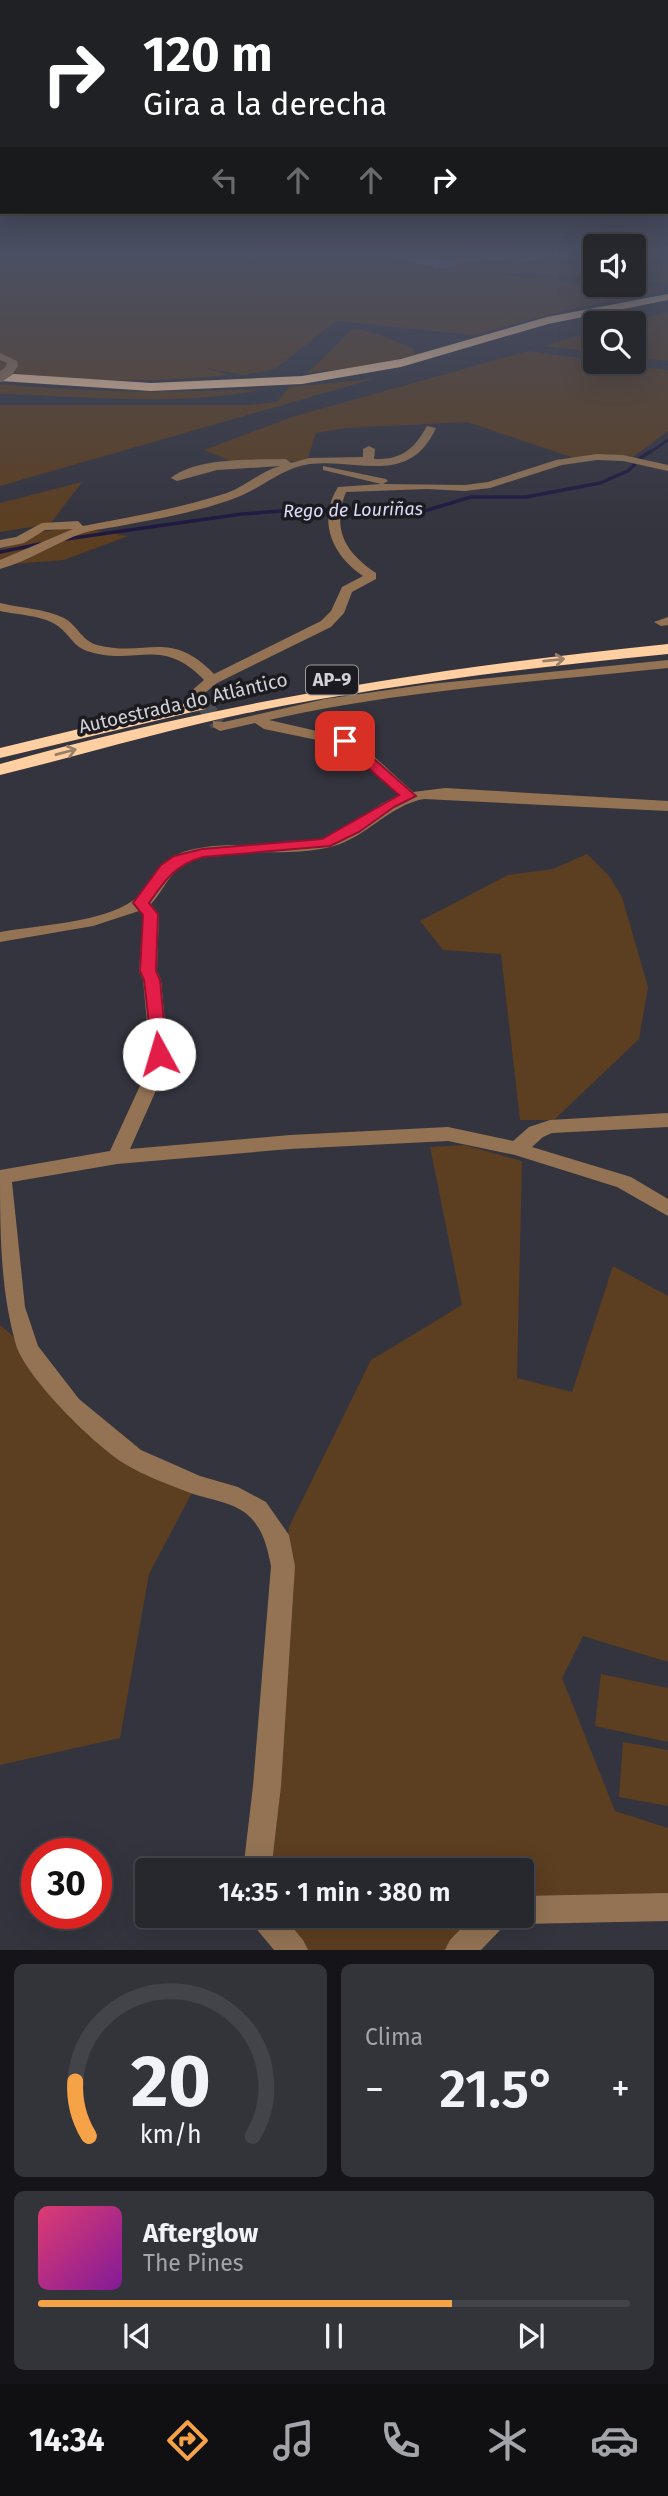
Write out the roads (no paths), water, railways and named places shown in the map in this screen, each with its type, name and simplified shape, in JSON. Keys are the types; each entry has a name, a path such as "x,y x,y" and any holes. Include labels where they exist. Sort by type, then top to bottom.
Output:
{"highway":[{"path":"3,375 128,387 252,385 402,363 458,346"},
{"name":"Autoestrada do Atlántico","path":"0,752 246,695 436,661 587,642 666,628"},
{"name":"Autoestrada do Atlántico","path":"0,770 128,735 361,687 516,663 668,649"}],"street":[{"path":"0,356 12,361 13,366 3,375"},
{"path":"349,461 397,461 414,455 431,428"},
{"path":"177,478 203,468 223,465 368,460 369,449"},
{"path":"0,565 65,535 102,525 174,512 235,494 274,471 307,464 382,481 465,488 490,485 539,468 597,457 623,458 668,468"},
{"path":"196,693 212,680 326,624 337,613 347,590 372,576 342,553 336,510 342,489 427,486"},
{"path":"0,544 20,540 42,527 102,525"},
{"path":"3,609 58,621 74,633 81,644 97,650 157,648 170,651 197,664 212,680"},
{"path":"218,724 220,727 325,704 430,688 668,664"},
{"path":"258,719 269,726 351,743 409,796"},
{"path":"0,937 114,915 141,903 166,868 179,859 202,853 325,843 354,829 389,804 409,796 445,793 668,806"},
{"path":"117,1157 153,1077 159,1054 152,980 148,971 151,914 141,903"},
{"path":"517,1149 536,1132 550,1127 668,1120"},
{"path":"259,1858 267,1786 283,1566 277,1535 258,1509 230,1494 197,1485 133,1457 64,1395 29,1349 14,1307 1,1177 117,1157 290,1142 447,1134 517,1149 624,1182 668,1209"},
{"path":"534,1910 668,1908"},
{"path":"274,1928 293,1950"},
{"path":"460,1950 482,1928"}],"waterway":[{"name":"Rego de Louriñas","path":"649,453 668,440"},
{"name":"Rego de Louriñas","path":"639,459 651,451"},
{"name":"Rego de Louriñas","path":"66,539 242,514 307,509 372,513 428,510 471,497 526,497 600,483 628,471 635,464"},
{"name":"Rego de Louriñas","path":"0,552 40,544"}],"tunnel":[{"path":"196,693 203,703"},
{"path":"202,701 218,724"}]}
